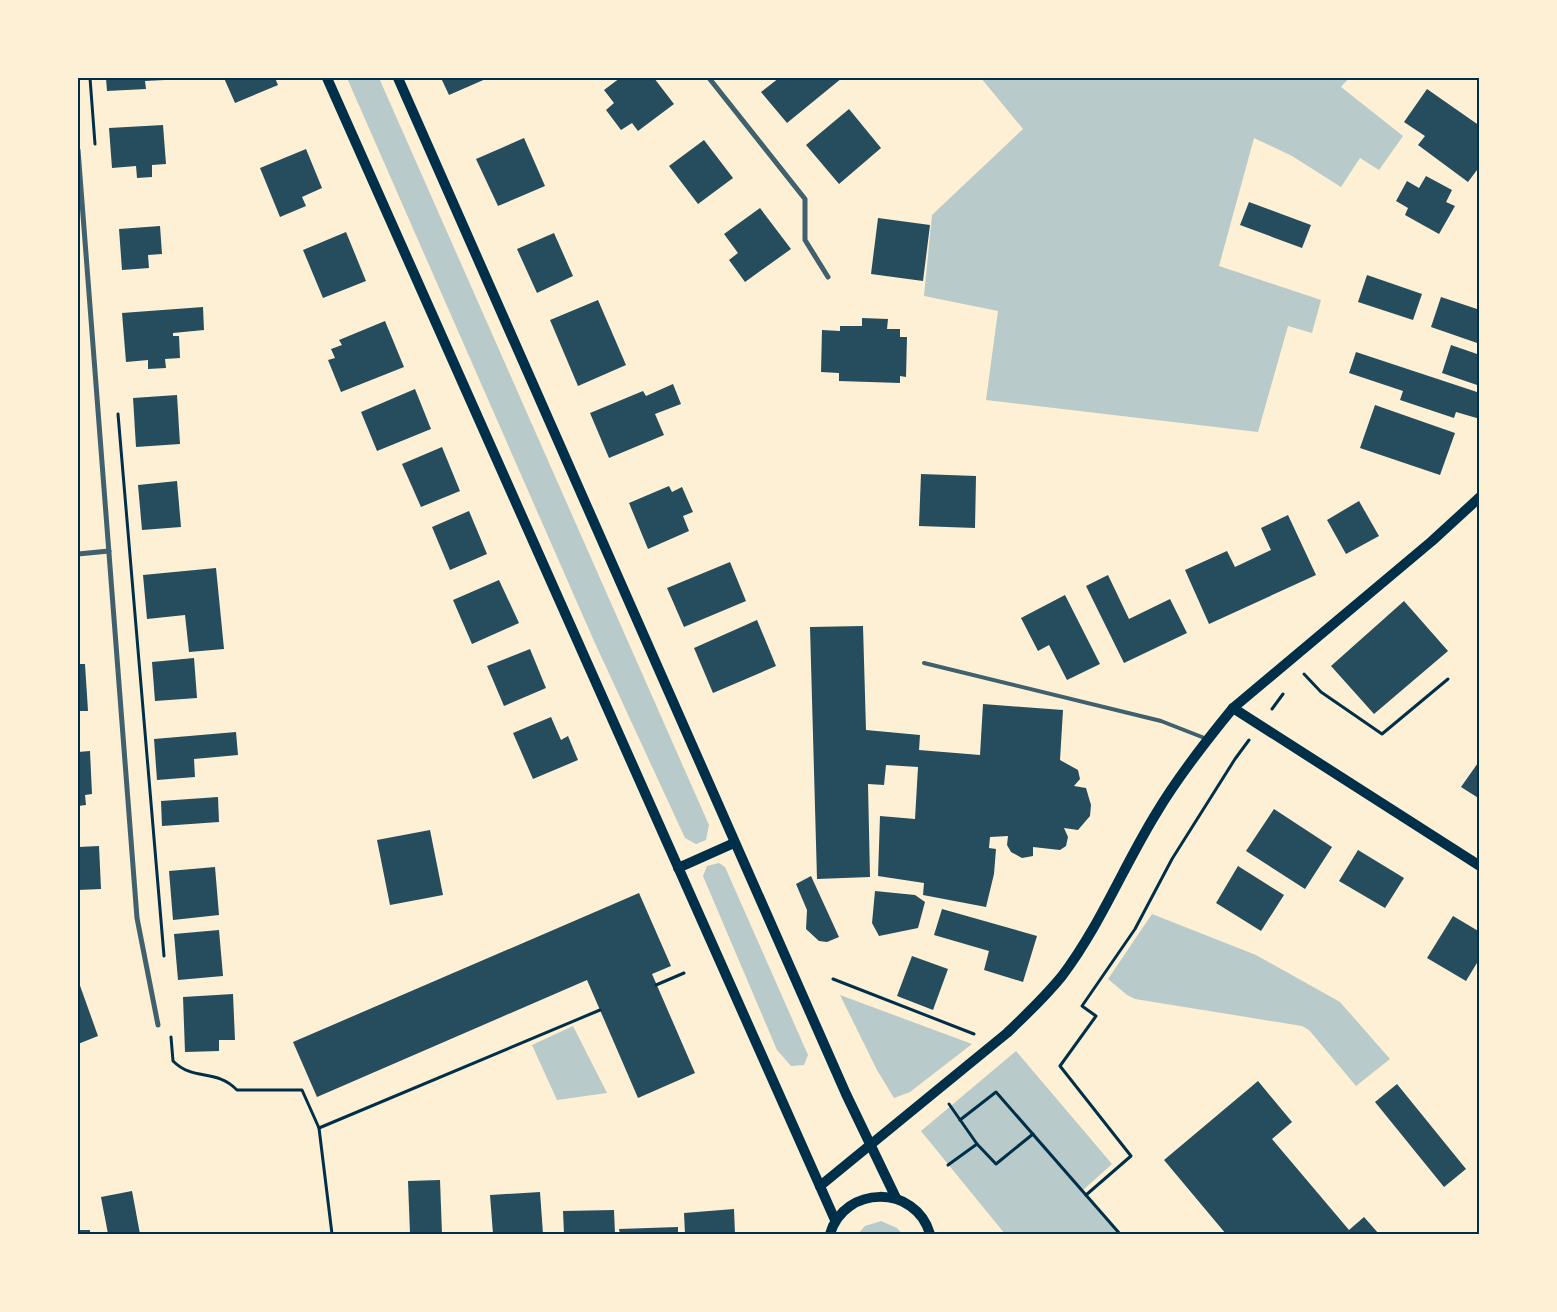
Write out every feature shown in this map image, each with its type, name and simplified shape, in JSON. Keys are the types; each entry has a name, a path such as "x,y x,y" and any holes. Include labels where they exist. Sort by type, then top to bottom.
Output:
{"main road":[{"path":"326,78 835,1220"},
{"path":"398,78 734,843 869,1146 896,1198"},
{"path":"820,1186 1007,1033 1062,976 1082,946 1157,812 1207,739 1233,708 1432,541 1480,497"},
{"path":"1233,708 1480,866"},
{"path":"678,868 734,843"},
{"path":"830,1234 835,1220 848,1206 863,1198 880,1195 896,1198 909,1204 921,1215 930,1234"}],"street":[{"path":"709,78 805,199 805,240 828,277"},
{"path":"78,150 136,918 158,1025"},
{"path":"78,554 109,551"}],"lane":[{"path":"924,663 1161,721 1207,739"}],"path":[{"path":"90,78 96,147"},
{"path":"118,405 165,962"},
{"path":"1298,677 1303,672 1321,692 1382,734 1448,679"},
{"path":"1086,1195 1131,1156 1060,1066 1096,1016 1082,1006 1135,929 1172,859 1235,758 1288,687"},
{"path":"656,985 684,973"},
{"path":"833,979 980,1036"},
{"path":"319,1128 600,1010"},
{"path":"171,1031 173,1061 182,1070 221,1078 228,1081 237,1090 302,1090 319,1128 332,1234"},
{"path":"938,1089 977,1144 996,1164 1034,1134"},
{"path":"960,1120 996,1092 1120,1234"},
{"path":"948,1165 977,1144"}],"shaded area":[{"path":"347,78 379,78 709,825 706,840 696,844 685,838 594,641"},
{"path":"981,78 1349,78 1341,87 1403,136 1379,170 1360,158 1341,187 1292,156 1254,138 1219,266 1321,300 1312,333 1288,326 1258,432 986,400 998,311 924,296 932,215 1023,129"},
{"path":"719,863 725,867 808,1055 804,1065 791,1066 777,1050 703,876 707,866"},
{"path":"1152,914 1256,955 1340,1002 1390,1059 1356,1086 1309,1030 1302,1026 1135,999 1127,995 1108,979"},
{"path":"840,995 972,1044 910,1092 894,1098 877,1070"},
{"path":"573,1026 607,1093 557,1100 532,1045"},
{"path":"1016,1051 1112,1164 1082,1191 1120,1234 1005,1234 921,1131"},
{"path":"881,1221 897,1228 902,1234 858,1234 865,1226"}],"building":[{"path":"106,78 165,78 165,80 145,81 146,89 107,91"},
{"path":"224,78 275,78 278,85 235,103"},
{"path":"441,78 488,78 449,95"},
{"path":"620,78 654,78 674,104 638,131 632,123 621,130 606,110 614,103 604,90"},
{"path":"779,78 842,78 787,123 761,92"},
{"path":"1427,89 1480,126 1480,166 1468,182 1418,145 1425,136 1404,122"},
{"path":"849,109 881,148 839,184 806,145"},
{"path":"163,125 166,164 152,165 152,177 137,178 136,166 112,168 109,128"},
{"path":"524,138 545,186 498,206 476,159"},
{"path":"704,140 733,178 698,204 669,166"},
{"path":"306,149 322,188 302,197 306,206 280,217 260,168"},
{"path":"1426,176 1452,190 1446,202 1455,206 1439,234 1405,215 1408,208 1396,201 1407,181 1419,188"},
{"path":"1249,202 1311,225 1302,248 1240,225"},
{"path":"760,208 791,249 745,282 729,260 738,253 724,234"},
{"path":"878,218 930,225 923,281 871,274"},
{"path":"160,226 162,254 148,255 149,268 122,270 119,229"},
{"path":"346,232 366,281 323,298 303,250"},
{"path":"554,233 573,276 537,293 517,249"},
{"path":"1367,275 1422,294 1413,320 1358,302"},
{"path":"1441,297 1480,310 1480,344 1431,327"},
{"path":"598,300 626,365 578,386 550,320"},
{"path":"203,307 204,330 173,333 173,336 179,336 180,358 165,359 166,368 148,369 148,360 126,362 122,313"},
{"path":"862,318 888,319 887,329 900,329 900,337 907,337 906,377 900,376 900,383 839,381 839,373 821,372 822,330 840,331 840,326 862,326"},
{"path":"385,321 404,367 341,392 328,360 335,358 331,349 342,345 339,340"},
{"path":"1451,345 1480,355 1480,386 1442,373"},
{"path":"1356,352 1480,393 1480,419 1456,412 1454,418 1400,400 1403,391 1349,373"},
{"path":"673,384 681,404 655,414 664,435 609,458 590,413 643,391 646,396"},
{"path":"415,389 431,429 377,451 361,412"},
{"path":"177,395 180,444 136,447 133,398"},
{"path":"1375,405 1455,433 1440,475 1360,448"},
{"path":"442,447 460,491 421,507 402,464"},
{"path":"921,474 976,476 975,528 919,526"},
{"path":"177,481 181,527 142,530 138,485"},
{"path":"669,486 672,492 682,487 693,512 683,516 689,531 648,549 629,503"},
{"path":"1359,501 1379,536 1346,554 1327,520"},
{"path":"469,511 487,554 450,570 432,527"},
{"path":"1288,515 1316,575 1209,624 1185,570 1227,551 1235,567 1271,550 1261,528"},
{"path":"730,562 746,601 684,627 667,588"},
{"path":"216,568 224,649 189,652 185,615 147,619 143,575"},
{"path":"1108,575 1129,619 1170,599 1187,633 1124,663 1086,586"},
{"path":"499,580 519,623 472,644 453,600"},
{"path":"1065,595 1100,664 1067,680 1049,645 1038,651 1021,618"},
{"path":"1404,601 1448,651 1374,714 1331,666"},
{"path":"757,620 776,666 713,693 694,648"},
{"path":"863,626 866,730 920,735 919,750 980,755 983,704 1063,710 1060,760 1078,770 1080,779 1074,786 1086,788 1091,805 1090,816 1078,830 1064,828 1068,837 1066,846 1060,850 1033,847 1033,856 1022,858 1011,852 1007,845 1008,836 990,837 989,848 996,849 994,874 986,907 923,895 924,883 878,876 880,816 915,819 918,767 886,765 884,785 868,784 870,877 817,879 810,627"},
{"path":"530,649 546,688 504,706 487,666"},
{"path":"194,658 197,698 155,701 152,662"},
{"path":"78,664 85,664 88,711 78,711"},
{"path":"551,717 561,740 568,736 578,760 533,779 513,733"},
{"path":"236,732 238,755 194,759 195,777 157,780 154,739"},
{"path":"90,751 92,794 85,795 86,805 78,806 78,752"},
{"path":"1480,760 1480,799 1461,787"},
{"path":"218,797 219,822 162,826 161,801"},
{"path":"1274,809 1332,847 1305,889 1246,851"},
{"path":"430,830 443,895 390,905 377,840"},
{"path":"99,846 101,889 78,890 78,847"},
{"path":"1358,850 1404,878 1385,908 1339,881"},
{"path":"1238,866 1284,895 1261,931 1216,903"},
{"path":"215,867 219,915 173,920 169,871"},
{"path":"811,876 839,937 827,942 819,941 806,929 807,910 796,884"},
{"path":"875,891 915,895 925,902 918,928 879,936 872,923"},
{"path":"639,893 671,966 652,974 695,1073 638,1098 587,980 317,1097 293,1042"},
{"path":"942,909 1037,936 1023,982 984,970 989,951 934,935"},
{"path":"1453,916 1480,932 1480,958 1466,981 1427,958"},
{"path":"219,930 223,976 178,980 174,934"},
{"path":"912,956 948,969 933,1010 897,996"},
{"path":"78,980 98,1036 78,1044"},
{"path":"233,994 235,1040 219,1040 219,1051 185,1052 183,997"},
{"path":"1258,1081 1292,1122 1272,1139 1349,1230 1364,1217 1379,1234 1226,1234 1164,1160"},
{"path":"1397,1084 1466,1169 1444,1187 1375,1102"},
{"path":"440,1180 442,1234 410,1234 408,1181"},
{"path":"132,1191 140,1234 108,1234 101,1197"},
{"path":"540,1192 543,1234 493,1234 490,1195"},
{"path":"734,1209 735,1234 685,1234 684,1213"},
{"path":"614,1210 615,1234 564,1234 563,1211"},
{"path":"678,1227 678,1234 620,1234 619,1229"},
{"path":"78,1230 90,1230 90,1234 78,1234"}]}
